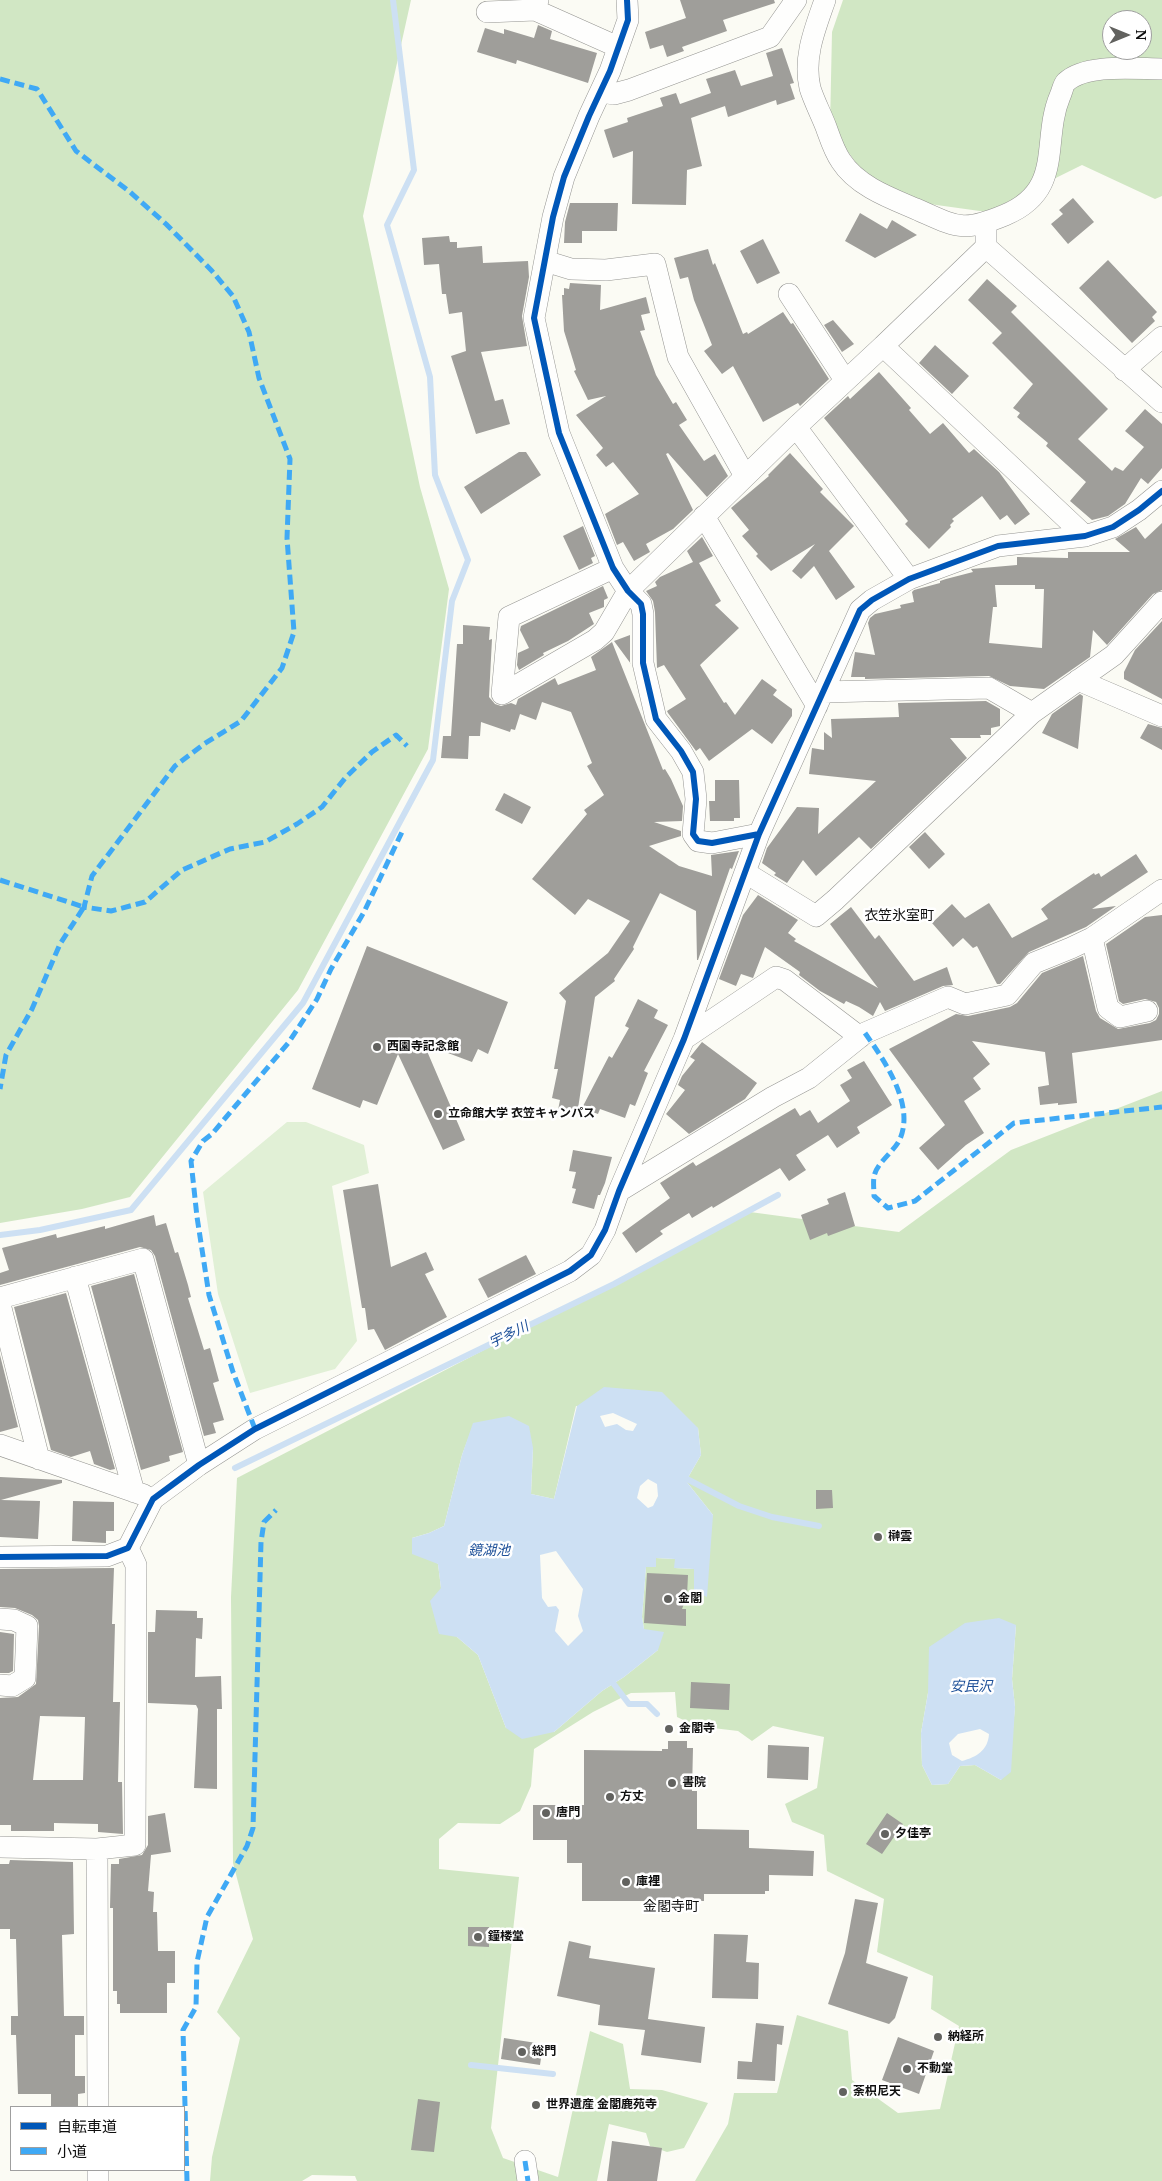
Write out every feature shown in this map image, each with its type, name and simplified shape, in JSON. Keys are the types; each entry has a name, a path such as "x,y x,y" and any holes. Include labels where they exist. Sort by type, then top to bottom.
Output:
{"street":[{"path":"627,0 628,20 601,92 564,177 534,318 559,432 613,568 628,591 641,604 643,663 656,720 681,751 693,772 696,799 693,834 698,841 712,843 759,834"},
{"path":"601,92 614,94 629,90 770,38 796,0"},
{"path":"825,0 809,46 808,73 811,90 840,160 852,175 888,197 957,227 986,223 1020,209 1038,190 1050,161 1055,108 1066,83 1081,74 1098,70 1162,69"},
{"path":"487,12 536,5 618,47"},
{"path":"613,568 509,617 502,694 595,640 604,632 628,591 745,476 986,247 986,223"},
{"path":"986,247 1162,402"},
{"path":"545,261 571,269 589,270 606,270 655,264 678,357 745,476"},
{"path":"789,294 845,380"},
{"path":"1124,370 1162,337"},
{"path":"883,346 1085,536"},
{"path":"796,427 909,579"},
{"path":"0,1445 144,1495 198,1465 256,1429 570,1271 591,1255 605,1230 618,1191 684,1039 759,834 860,610 872,600 909,579 998,546 1085,536 1114,527 1162,491"},
{"path":"704,516 821,699"},
{"path":"746,873 816,916 1032,713 1114,655 1162,602"},
{"path":"1078,680 1162,716"},
{"path":"821,699 989,688 1032,713"},
{"path":"618,1191 773,1096 809,1078 865,1034 948,997 965,1004 1007,995 1034,963 1092,938 1162,890"},
{"path":"1092,938 1108,1008 1120,1017 1148,1012"},
{"path":"684,1039 776,977 785,980 860,1038"},
{"path":"0,1298 143,1259 198,1465"},
{"path":"0,1847 97,1849 135,1845 136,1565 128,1548 144,1495 75,1277"},
{"path":"0,1304 39,1459"},
{"path":"0,1558 107,1556 128,1548"},
{"path":"0,1619 14,1620 27,1626 25,1678 12,1686 0,1685"},
{"path":"97,1849 98,2106"}],"green space":[{"path":"0,0 411,0 363,216 420,487 449,589 428,749 298,990 130,1197 82,1209 0,1223"},
{"path":"843,0 1162,0 1162,196 1155,199 1082,165 987,212 915,202 867,178 830,127 832,32"},
{"name":"金閣寺","path":"1162,1091 1162,2181 695,2181 728,2124 734,2093 777,2093 797,2015 848,2031 852,2080 898,2113 940,2109 959,2026 931,2009 933,1976 877,1952 884,1899 827,1871 824,1835 792,1822 785,1804 817,1788 824,1737 773,1726 752,1741 738,1731 696,1726 677,1717 675,1692 631,1693 593,1712 534,1749 531,1786 520,1811 500,1824 458,1823 439,1839 439,1869 519,1877 491,2128 503,2158 558,2177 590,2031 623,2044 630,2089 662,2090 708,2103 684,2148 667,2152 650,2146 646,2133 609,2124 597,2181 357,2181 355,2176 312,2175 302,2181 210,2181 212,2157 240,2038 217,2012 253,1939 233,1863 231,1597 237,1478 750,1212 899,1232 1011,1150","holes":["576,1406 698,1428 701,1455 686,1481 713,1515 694,1569 675,1568 675,1559 656,1558 646,1567 642,1617 644,1629 658,1650 624,1677 602,1691 554,1732 506,1728 478,1655 457,1637 441,1588 438,1564 412,1538 444,1526 462,1455 474,1423 533,1448 531,1494 554,1499","1016,1625 1012,1679 1015,1707 1012,1739 1001,1780 975,1765 960,1766 948,1784 932,1785 922,1765 921,1733 928,1693"]},
{"path":"287,1122 306,1122 364,1145 369,1173 332,1186 357,1341 335,1369 250,1393 218,1294 203,1192"}],"water":[{"name":"鏡湖池","path":"604,1387 662,1392 698,1428 701,1455 686,1481 713,1515 707,1597 694,1591 694,1569 674,1568 675,1559 656,1558 656,1567 646,1567 642,1617 644,1629 664,1632 658,1650 624,1677 602,1691 554,1732 522,1739 506,1728 478,1655 457,1637 439,1634 430,1601 441,1588 438,1564 412,1554 412,1538 444,1526 462,1455 473,1423 509,1416 529,1426 533,1448 531,1494 554,1499 577,1406","holes":["613,1413 637,1424 633,1431 626,1430 617,1424 605,1427 600,1416","648,1479 657,1484 658,1496 653,1506 648,1508 637,1498 640,1486","556,1551 583,1589 578,1616 583,1631 568,1646 555,1631 559,1610 556,1606 548,1607 542,1598 540,1555"]},
{"name":"安民沢","path":"999,1618 1016,1625 1012,1679 1015,1707 1011,1772 1001,1780 975,1765 960,1766 948,1784 932,1785 922,1765 921,1733 928,1693 929,1647 965,1623","holes":["980,1729 989,1734 984,1749 977,1755 962,1761 952,1755 949,1743 958,1734"]}],"building":[{"path":"680,0 774,0 775,3 723,20 727,31 682,47 684,51 667,57 663,45 650,49 645,32 686,18"},
{"path":"538,25 552,31 550,39 597,53 588,83 517,60 516,64 477,52 485,28 504,34 504,29 534,38"},
{"path":"782,48 794,83 790,84 795,99 777,105 776,100 728,117 725,106 691,118 702,166 687,170 686,205 632,204 633,151 613,158 604,130 628,122 627,118 663,106 660,98 676,93 680,104 711,93 706,79 735,70 741,86 773,76 766,53"},
{"path":"1073,198 1094,222 1068,244 1051,224 1063,214 1059,210"},
{"path":"570,203 618,203 617,231 582,231 582,243 564,243 565,222"},
{"path":"860,213 887,229 892,220 917,235 875,258 845,241"},
{"path":"449,236 450,242 457,242 457,248 482,246 483,263 528,261 529,277 522,316 527,346 481,352 495,401 503,399 510,424 476,434 451,356 466,351 462,312 449,314 446,294 442,294 439,264 424,265 422,238"},
{"path":"763,239 780,273 757,284 740,251"},
{"path":"708,249 743,334 747,332 748,334 783,312 791,324 793,323 829,379 800,406 798,403 763,422 733,366 722,374 704,351 712,345 694,300 688,277 680,279 674,258"},
{"path":"1108,260 1157,312 1152,317 1155,321 1132,343 1079,288"},
{"path":"987,279 1017,306 1011,312 1108,409 1078,439 1112,471 1115,467 1123,471 1144,447 1125,431 1145,409 1162,424 1162,468 1148,484 1141,478 1125,504 1108,516 1092,520 1070,501 1086,482 1046,446 1048,443 1017,417 1020,413 1013,408 1033,384 992,343 1002,333 968,300"},
{"path":"570,283 601,285 600,310 646,297 650,313 641,315 645,330 640,331 656,375 673,404 676,402 687,420 679,425 704,461 715,454 728,476 707,497 668,453 666,454 693,510 673,529 646,544 650,552 634,561 623,542 617,545 605,514 639,494 613,462 606,467 596,455 603,448 576,415 606,396 588,400 574,371 576,370 564,331 562,295 564,295 564,288 569,289"},
{"path":"833,320 854,344 842,352 824,325"},
{"path":"935,345 969,376 952,394 919,363"},
{"path":"879,372 911,408 909,410 930,434 943,423 969,453 974,449 999,472 1030,514 1015,525 1007,515 1000,520 982,496 952,519 954,521 950,525 951,527 929,549 905,524 908,521 824,418 848,396 850,399"},
{"path":"519,452 526,452 541,475 481,514 464,487"},
{"path":"790,453 823,489 820,492 854,526 829,551 855,587 836,600 814,566 801,579 792,571 815,544 771,571 756,556 758,554 742,536 749,530 731,508 769,476"},
{"path":"1162,523 1162,590 1153,594 1107,645 1093,630 1090,657 1044,689 1010,686 989,676 865,679 865,677 851,677 855,652 875,655 868,623 870,618 875,614 901,608 900,605 914,602 912,592 914,590 973,572 971,569 1017,565 1017,557 1068,558 1068,552 1130,552 1115,539 1136,527 1145,539","holes":["995,585 1035,585 1035,589 1044,589 1042,648 989,643 993,607 997,607"]},
{"path":"583,526 595,556 591,558 593,563 579,570 563,536"},
{"path":"702,537 713,556 699,563 721,601 715,605 739,628 700,665 724,703 726,702 735,715 762,679 777,690 773,695 792,709 792,716 772,744 752,729 709,761 700,748 696,751 667,711 686,699 664,665 657,668 655,612 653,601 646,591 657,586 655,582 660,577 693,562 687,551"},
{"path":"603,586 608,598 604,600 604,607 589,613 594,624 568,641 543,653 544,655 519,670 517,665 518,653 529,648 520,630 521,626"},
{"path":"1162,621 1162,699 1124,679 1124,672 1135,650"},
{"path":"463,625 490,627 489,640 492,639 489,697 495,704 501,706 511,703 516,705 518,699 555,678 558,685 596,670 591,657 612,642 663,770 665,769 671,779 683,806 682,821 654,822 681,831 681,836 649,846 679,866 712,876 711,855 739,851 732,869 730,868 698,960 696,911 660,893 633,947 634,949 614,979 615,981 595,997 577,1115 558,1110 560,1100 552,1098 558,1069 554,1069 566,1001 559,993 608,953 630,921 588,899 575,915 532,879 587,814 584,810 604,795 587,766 592,763 571,712 542,702 536,720 520,714 515,730 511,729 510,732 481,722 480,736 469,736 468,759 441,758 443,736 451,736 457,644 463,644"},
{"path":"630,635 630,663 614,641"},
{"path":"1080,694 1083,696 1078,749 1042,733 1052,714"},
{"path":"986,701 1000,709 1000,726 991,728 991,735 980,735 981,738 950,738 967,758 871,849 859,837 816,876 803,860 787,883 774,875 776,873 762,863 767,848 797,807 819,808 818,834 876,781 809,774 812,748 824,750 824,732 832,738 831,719 899,717 898,703"},
{"path":"1148,724 1162,728 1162,750 1140,738"},
{"path":"715,780 739,780 740,818 734,818 734,821 710,821 709,801 715,801"},
{"path":"504,793 531,807 522,824 495,810"},
{"path":"925,832 945,854 929,869 909,847"},
{"path":"1136,854 1148,872 1092,909 1116,906 1086,927 1029,952 1000,984 997,984 977,946 973,948 963,938 953,947 932,923 952,904 965,918 989,903 1012,938 1048,919 1041,909 1050,902 1094,873 1095,875 1099,873 1101,877"},
{"path":"758,895 798,920 788,933 796,939 794,941 878,988 830,924 851,907 875,939 879,935 914,981 947,967 953,985 943,986 885,1011 880,1002 873,1016 859,1007 846,1001 844,1004 820,991 799,975 800,972 765,947 753,978 741,974 736,986 719,979 743,915"},
{"path":"1162,915 1162,1040 1072,1053 1077,1103 1058,1105 1058,1103 1040,1105 1038,1087 1049,1085 1045,1052 972,1041 990,1064 973,1078 981,1089 964,1101 984,1133 966,1145 938,1170 919,1148 945,1125 889,1049 956,1014 968,1016 1010,1007 1017,1003 1042,973 1083,956 1096,1011 1100,1018 1118,1029 1150,1023 1156,1020 1159,1014 1156,1002 1145,999 1123,1004 1119,1001 1106,944 1145,917"},
{"name":"西園寺記念館","path":"367,946 508,1002 488,1054 478,1049 472,1062 424,1044 465,1140 443,1150 398,1054 377,1105 363,1100 360,1108 312,1089"},
{"path":"638,999 658,1010 654,1018 668,1025 644,1071 648,1073 635,1106 630,1104 625,1118 600,1109 598,1114 582,1108 609,1056 612,1058 629,1028 625,1026"},
{"path":"702,1042 757,1083 745,1099 689,1134 666,1114 685,1090 678,1085 682,1076 695,1060 690,1057"},
{"path":"864,1061 892,1105 857,1127 860,1133 837,1148 828,1135 796,1155 806,1170 789,1181 780,1168 713,1208 712,1206 692,1218 689,1213 660,1231 663,1234 636,1253 622,1233 670,1198 660,1183 693,1162 696,1166 795,1108 800,1116 810,1110 818,1123 850,1101 840,1085 852,1078 847,1070"},
{"path":"573,1150 612,1157 605,1183 600,1195 598,1195 594,1209 572,1203 576,1189 572,1188 576,1172 569,1171"},
{"path":"378,1184 391,1267 426,1252 434,1270 425,1274 447,1317 385,1350 374,1329 368,1330 365,1308 362,1308 343,1190"},
{"path":"845,1192 855,1226 828,1236 827,1233 810,1240 801,1215 829,1204 827,1199"},
{"path":"154,1215 156,1226 166,1223 175,1253 178,1252 188,1285 191,1297 188,1298 204,1350 210,1348 219,1381 213,1383 224,1420 213,1423 216,1433 204,1436 155,1256 151,1250 140,1247 0,1285 0,1273 9,1270 2,1248 56,1234 57,1238 105,1226 105,1229"},
{"path":"526,1255 536,1274 488,1298 478,1279"},
{"path":"134,1274 183,1452 169,1456 170,1461 141,1470 91,1286"},
{"path":"66,1293 115,1469 110,1470 94,1464 90,1451 71,1457 51,1450 14,1307"},
{"path":"0,1355 18,1427 0,1432"},
{"path":"0,1477 62,1480 62,1483 1,1500 40,1501 38,1539 0,1537"},
{"path":"816,1490 832,1490 833,1508 816,1509"},
{"path":"73,1501 114,1502 114,1531 106,1531 106,1543 72,1541"},
{"path":"114,1568 112,1624 115,1624 113,1702 120,1702 118,1782 122,1782 123,1834 98,1832 98,1824 54,1823 54,1831 11,1831 11,1825 0,1825 0,1698 18,1697 36,1684 39,1626 38,1620 32,1615 15,1608 0,1607 0,1569","holes":["40,1716 85,1717 83,1780 33,1780"]},
{"path":"647,1573 688,1575 687,1596 682,1609 686,1609 686,1626 644,1623"},
{"path":"156,1610 197,1611 197,1618 203,1618 202,1639 196,1638 195,1677 221,1676 222,1709 217,1709 217,1789 194,1788 198,1709 196,1705 148,1703 148,1632 155,1632"},
{"path":"0,1632 14,1634 13,1671 9,1673 0,1673"},
{"path":"691,1682 730,1684 729,1710 690,1708"},
{"path":"668,1741 687,1741 687,1748 693,1748 692,1791 697,1791 697,1829 749,1830 749,1848 814,1851 813,1876 769,1875 769,1891 765,1891 765,1894 704,1894 704,1901 582,1901 582,1863 567,1863 567,1840 533,1840 533,1805 584,1805 584,1750 662,1751 662,1749 668,1749"},
{"path":"768,1745 809,1747 808,1780 767,1778"},
{"path":"165,1813 171,1852 151,1855 148,1891 154,1892 153,1912 157,1912 158,1951 175,1951 175,1983 167,1983 167,2013 120,2013 120,2004 117,2004 117,1991 113,1991 113,1908 110,1908 111,1864 119,1864 119,1859 142,1855 148,1845 148,1816"},
{"name":"夕佳亭","path":"887,1813 903,1824 882,1854 866,1844"},
{"path":"10,1860 73,1862 74,1934 62,1935 64,2016 84,2016 84,2035 75,2035 75,2076 85,2076 85,2093 78,2094 78,2106 51,2106 51,2094 18,2094 16,2035 11,2035 11,2016 18,2016 16,1939 10,1939 10,1929 0,1929 0,1864 9,1864"},
{"path":"855,1899 878,1903 866,1963 908,1977 895,2018 889,2024 828,2004 845,1953"},
{"name":"鐘楼堂","path":"468,1927 489,1927 489,1947 468,1946"},
{"path":"714,1934 748,1935 746,1962 759,1963 758,1999 712,1998"},
{"path":"569,1941 591,1946 589,1958 655,1968 648,2019 705,2027 701,2063 641,2055 645,2030 598,2025 600,2005 557,1996"},
{"path":"756,2023 784,2026 782,2045 777,2044 775,2081 737,2079 738,2061 752,2062"},
{"name":"不動堂","path":"898,2037 934,2051 919,2094 882,2080"},
{"name":"総門","path":"504,2038 543,2044 540,2065 501,2059"},
{"path":"418,2099 440,2102 434,2152 411,2150"},
{"path":"612,2141 662,2148 657,2181 607,2181"}],"waterway":[{"path":"0,1235 40,1230 131,1210 303,1003 433,760 452,601 468,560 435,475 430,377 387,225 414,170 393,0"},
{"name":"宇多川","path":"235,1468 614,1284 778,1195"},
{"path":"687,1479 739,1506 772,1517 819,1526"},
{"path":"613,1683 629,1704 647,1704 657,1714"},
{"path":"471,2065 553,2074"}],"marked path":[{"path":"0,79 37,89 76,151 130,192 166,224 212,271 233,296 249,332 259,378 290,459 287,538 294,632 282,668 241,721 204,744 175,766 92,876 84,907 111,911 145,902 182,870 230,849 265,842 297,824 322,807 346,777 372,752 396,735 407,746"},
{"path":"255,1429 233,1372 209,1295 197,1217 191,1161 203,1141 212,1134 289,1042 317,999 331,969 364,912 402,832"},
{"path":"0,880 84,907 60,944 32,1009 6,1055 0,1089"},
{"path":"865,1033 888,1069 901,1097 904,1111 904,1126 900,1139 878,1167 874,1177 874,1196 888,1208 915,1201 1014,1123 1162,1107"},
{"path":"187,2181 183,2030 196,2007 197,1962 207,1917 247,1846 253,1828 261,1542 264,1522 276,1510"},
{"path":"525,2161 528,2181"}],"cycle path":[{"path":"627,0 628,20 610,71 564,177 553,217 534,318 559,433 613,568 628,591 641,604 643,614 643,663 656,719 681,751 693,772 696,799 693,834 698,841 712,843 759,834"},
{"path":"0,1557 107,1556 128,1548 153,1499 199,1465 255,1429 570,1271 591,1255 605,1230 619,1191 684,1039 759,834 860,610 872,600 909,579 998,546 1085,536 1113,527 1139,510 1162,491"}],"place":[{"name":"西園寺記念館","path":"377,1047"},
{"name":"立命館大学 衣笠キャンパス","path":"438,1114"},
{"name":"榊雲","path":"878,1537"},
{"name":"金閣","path":"668,1599"},
{"name":"金閣寺","path":"669,1729"},
{"name":"書院","path":"672,1783"},
{"name":"方丈","path":"610,1797"},
{"name":"唐門","path":"546,1813"},
{"name":"夕佳亭","path":"885,1834"},
{"name":"庫裡","path":"626,1882"},
{"name":"鐘楼堂","path":"478,1937"},
{"name":"納経所","path":"938,2037"},
{"name":"総門","path":"522,2052"},
{"name":"不動堂","path":"907,2069"},
{"name":"荼枳尼天","path":"843,2092"},
{"name":"世界遺産 金閣鹿苑寺","path":"536,2105"}],"district":[{"name":"衣笠氷室町","path":"899,916"},
{"name":"金閣寺町","path":"671,1907"}]}
